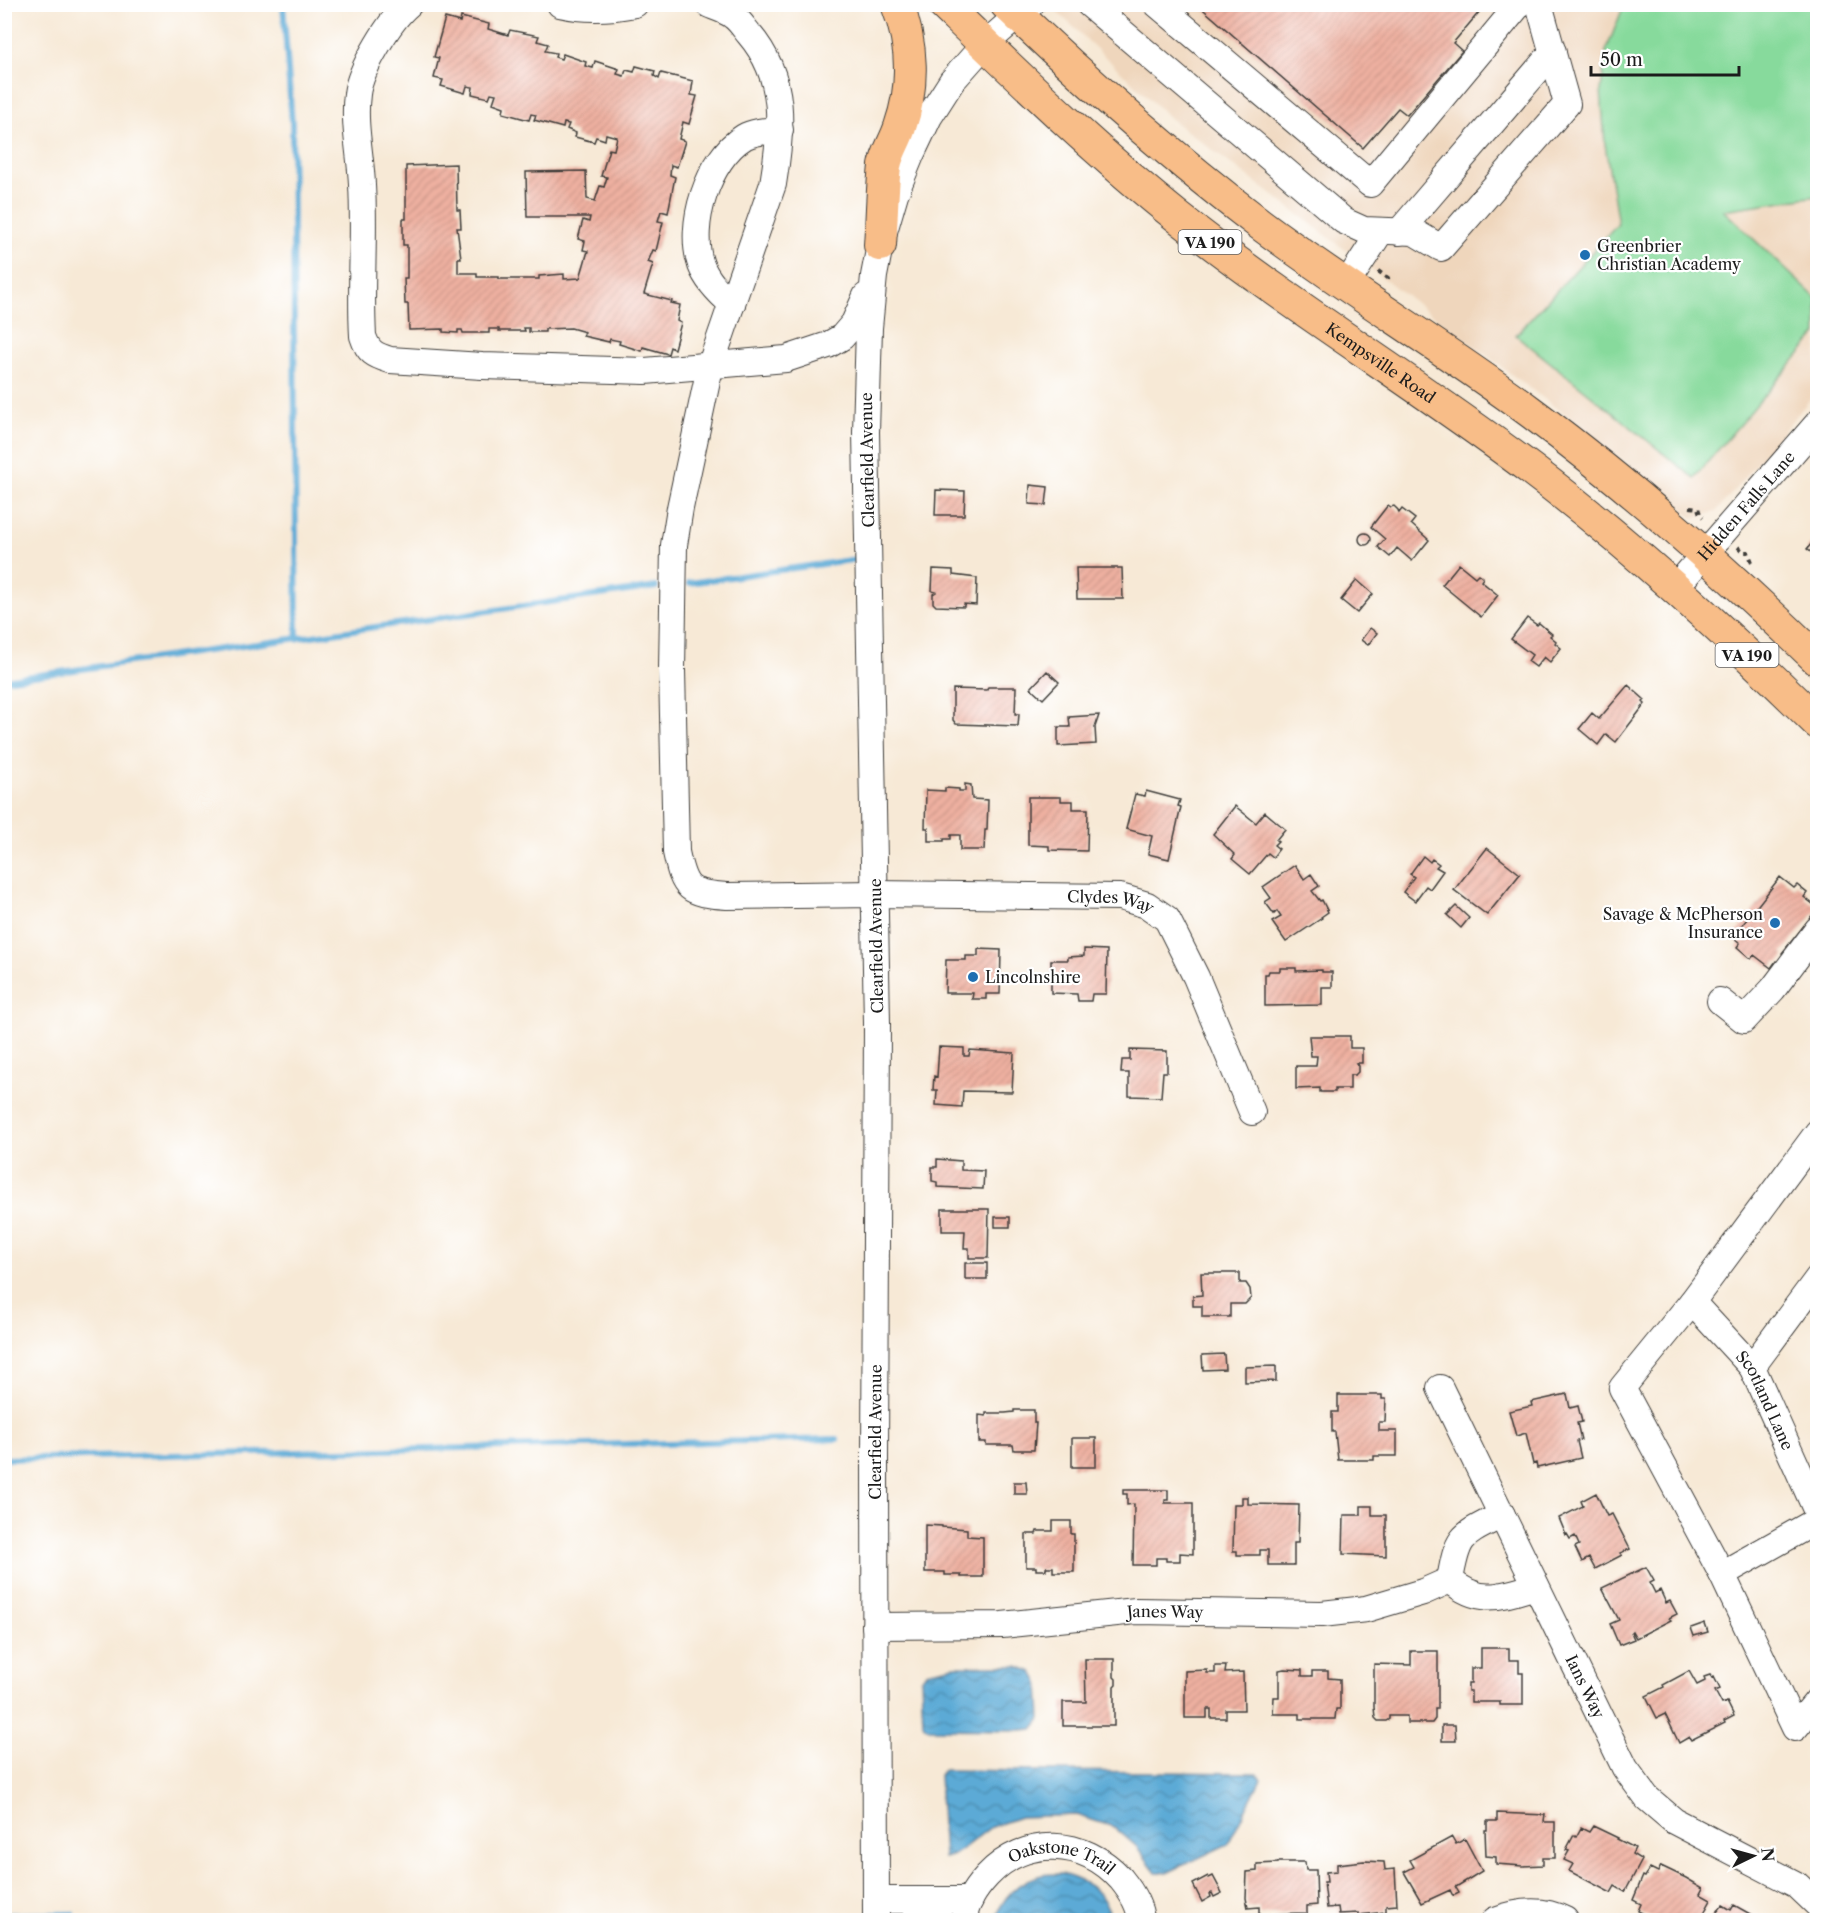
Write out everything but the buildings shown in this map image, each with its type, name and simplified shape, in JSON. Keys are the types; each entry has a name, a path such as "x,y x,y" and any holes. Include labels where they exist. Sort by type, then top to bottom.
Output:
{"main road":[{"path":"880,245 885,164 899,130 910,90 908,48 897,4"},
{"name":"Kempsville Road","path":"943,4 1095,148 1179,218 1266,284 1477,429 1534,471 1674,589 1818,723"},
{"name":"VA 190","path":"1018,8 1088,82 1185,165 1261,224 1346,285 1532,413 1646,504 1704,554 1818,660"}],"street":[{"path":"409,4 393,22 368,61 357,93 356,110 363,186 363,336 367,347 377,356 390,360 482,366 645,371 786,359 842,338 854,323 874,276"},
{"path":"560,4 582,9 614,8 635,4"},
{"name":"Clydes Way","path":"708,4 733,16 753,38 768,62 778,91 780,130 773,184 711,367 674,545 672,692 676,852 684,881 691,890 704,894 727,896 875,894 1120,897 1147,905 1167,919 1196,977 1252,1112"},
{"path":"1089,4 1344,220 1364,230 1414,232 1441,248 1567,104 1539,4"},
{"path":"1157,4 1370,184 1517,4"},
{"name":"Clearfield Avenue","path":"876,1910 877,1023 866,432 867,367 874,276 880,245 895,194 910,155 929,117 952,81 1018,8"},
{"path":"1346,285 1390,232 1553,52"},
{"path":"732,304 720,294 701,264 697,246 698,220 703,197 710,178 734,144 746,136 763,131 780,130"},
{"name":"Hidden Falls Lane","path":"1674,589 1818,423"},
{"path":"1720,1001 1744,1020 1773,989 1818,930"},
{"path":"1818,1132 1692,1302 1622,1388 1722,1574 1795,1728 1818,1700"},
{"path":"1752,1367 1818,1278"},
{"name":"Scotland Lane","path":"1692,1302 1752,1367 1818,1514"},
{"name":"Ians Way","path":"1440,1388 1624,1768 1647,1798 1674,1821 1797,1885 1818,1905"},
{"path":"1502,1515 1471,1531 1460,1540 1454,1554 1450,1580 1462,1591 1480,1597 1496,1597 1536,1586"},
{"path":"1722,1574 1818,1520"},
{"name":"Janes Way","path":"875,1626 1002,1625 1136,1611 1322,1614 1366,1609 1423,1592 1450,1580"},
{"name":"Oakstone Trail","path":"876,1910 967,1910 976,1887 997,1864 1024,1850 1053,1846 1083,1851 1109,1866 1129,1888 1141,1920"},
{"path":"1495,1920 1510,1914 1535,1911 1565,1920"}],"shaded area":[{"name":"Greenbrier Christian Academy","path":"1050,5 1817,5 1817,391 1716,512 1693,518 1571,419 1171,119"}],"green space":[{"path":"1624,5 1817,5 1817,196 1723,210 1817,299 1817,334 1694,478 1516,335 1618,224 1605,144 1601,90 1606,51"}],"water":[{"path":"954,1666 1018,1666 1033,1672 1039,1683 1041,1719 1033,1729 929,1729 923,1724 921,1679 926,1672"},
{"path":"943,1770 1256,1773 1261,1779 1228,1844 1167,1873 1156,1872 1137,1847 1114,1827 1076,1815 1020,1817 991,1827 954,1855 944,1858 939,1775"},
{"path":"1062,1874 1094,1889 1105,1902 1112,1920 996,1920 1002,1905 1019,1885 1034,1877"}],"waterway":[{"path":"283,4 292,123 297,639"},
{"path":"689,583 858,559"},
{"path":"4,680 656,587"},
{"path":"4,1459 837,1439"},
{"path":"4,1915 73,1914"}],"place":[{"name":"Greenbrier Christian Academy","path":"1585,255"},
{"name":"Savage & McPherson Insurance","path":"1775,923"},
{"name":"Lincolnshire","path":"973,977"}]}
